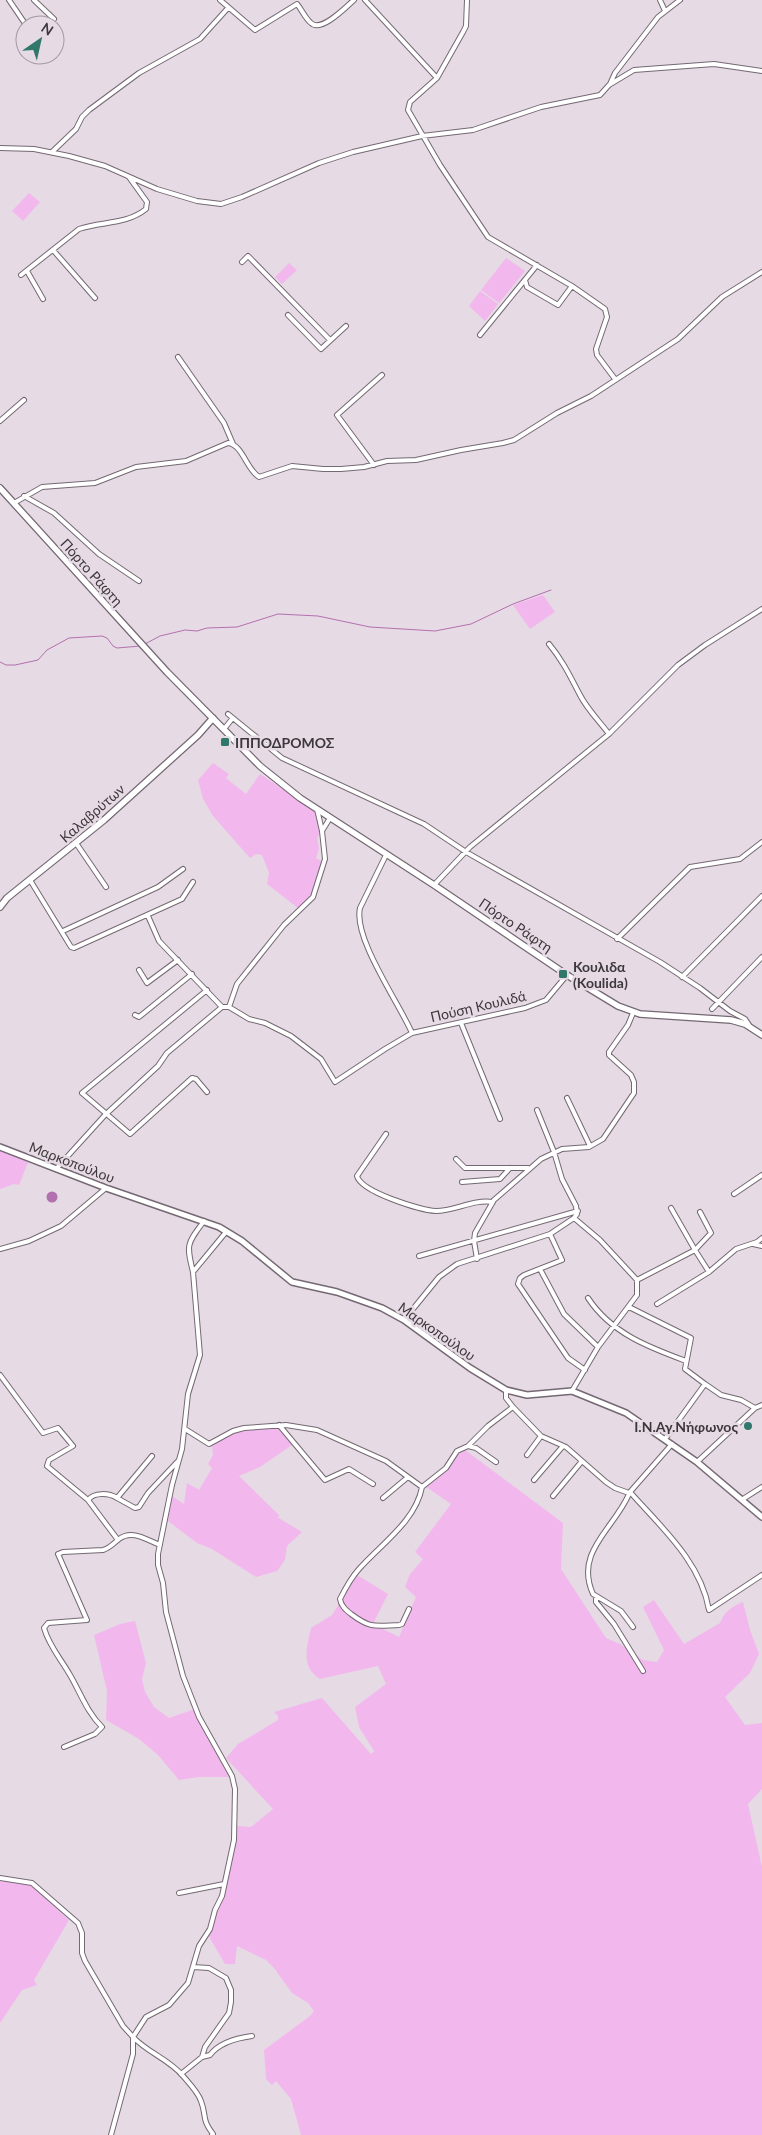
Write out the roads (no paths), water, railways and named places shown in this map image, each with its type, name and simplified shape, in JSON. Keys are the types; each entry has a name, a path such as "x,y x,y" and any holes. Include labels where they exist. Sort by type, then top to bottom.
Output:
{"main road":[{"name":"Πόρτο Ράφτη","path":"0,488 167,672 261,772 610,1002 633,1013 728,1019 750,1027 762,1035"},
{"name":"Πόρτο Ράφτη","path":"214,721 224,728 265,770 300,798"},
{"name":"Καλαβρύτων","path":"0,907 7,898 76,843 214,721"}],"street":[{"path":"9,0 19,15"},
{"path":"34,0 51,15"},
{"path":"220,0 255,30 297,4 310,23 319,26 326,23 354,0"},
{"path":"365,0 437,78"},
{"path":"467,0 466,26 437,78 410,102 408,110 422,136 488,237 572,286 594,301 607,313 596,350 615,379"},
{"path":"660,0 665,11"},
{"path":"0,148 13,147 52,152 105,166 171,194 204,203 221,204 332,158 422,136 473,130 541,107 600,95 609,85 623,62 665,11 680,0"},
{"path":"52,152 76,129 82,117 89,110 139,73 200,39 228,8"},
{"path":"609,85 634,70 714,64 762,71"},
{"path":"21,275 79,229 88,226 116,223 146,209 146,202 129,177"},
{"path":"53,250 95,298"},
{"path":"242,262 248,256 330,340"},
{"path":"480,335 537,265"},
{"path":"27,271 43,299"},
{"path":"178,357 224,422 233,444 237,447 253,473 259,477 292,466 322,469 387,461 416,460 508,442 591,396 678,339 722,297 762,272"},
{"path":"524,280 527,287 558,305 572,286"},
{"path":"288,315 321,349 346,326"},
{"path":"374,464 337,415 382,375"},
{"path":"0,421 24,400"},
{"path":"14,503 42,487 95,483 136,467 186,461 228,443 233,444"},
{"path":"24,496 54,512 99,554 139,580"},
{"path":"434,885 466,852 609,734 678,665 705,645 762,609"},
{"path":"549,644 575,682 580,696 609,734"},
{"path":"228,714 255,738 287,761 424,824 466,852 660,962 730,1011 745,1019 750,1027"},
{"path":"224,728 232,718"},
{"path":"56,1169 105,1115 158,1066 167,1053 222,1007 229,1007 237,984 284,925 313,897 325,859 317,809"},
{"path":"322,831 330,818"},
{"path":"618,939 690,867 740,859 762,842"},
{"path":"76,843 106,887"},
{"path":"386,854 360,908 358,916 359,925 373,959 412,1033"},
{"path":"63,931 158,887 183,869"},
{"path":"30,880 63,931 71,947 74,948 148,916 185,897 193,882"},
{"path":"682,977 762,896"},
{"path":"148,916 159,941 222,1007"},
{"path":"712,1009 762,957"},
{"path":"139,970 147,983 178,960"},
{"path":"184,979 185,968"},
{"path":"145,1012 192,974"},
{"name":"Πούση Κουλιδά","path":"229,1007 249,1019 265,1023 291,1036 321,1059 335,1082 412,1033 514,1012 546,1000 567,975"},
{"path":"207,990 82,1093 105,1115 130,1134 133,1134 192,1078 196,1079 207,1092"},
{"path":"728,1019 730,1011"},
{"path":"477,1259 474,1241 475,1233 493,1202 528,1168 554,1152 562,1149 590,1146 603,1139 634,1093 634,1082 631,1075 609,1055 609,1052 628,1025 633,1013"},
{"path":"461,1023 500,1118"},
{"path":"567,1098 590,1146"},
{"path":"537,1110 562,1178 578,1211"},
{"path":"386,1134 357,1176 359,1181 382,1196 433,1210 483,1200 493,1202"},
{"name":"Μαρκοπούλου","path":"0,1147 106,1188 204,1221 242,1241 292,1282 359,1298 404,1320 470,1368 506,1390 527,1395 572,1391 626,1413 697,1462 762,1517"},
{"path":"456,1159 465,1168 528,1168"},
{"path":"462,1182 500,1179 510,1168"},
{"path":"734,1194 762,1175"},
{"path":"0,1249 42,1236 61,1226 106,1188"},
{"path":"671,1208 709,1272"},
{"path":"404,1320 439,1277 456,1264 477,1259 550,1234 574,1218 578,1211"},
{"path":"419,1256 578,1211"},
{"path":"637,1280 695,1250 711,1233 700,1212"},
{"path":"572,1391 598,1347 637,1296 637,1280 600,1240 574,1218"},
{"path":"111,2135 133,2054 133,2037 146,2017 169,2005 188,1982 198,1946 211,1926 215,1910 222,1896 234,1840 235,1789 232,1776 199,1717 178,1660 158,1564 160,1545 185,1429 188,1394 200,1355 193,1272 188,1247 190,1239 204,1221"},
{"path":"193,1272 226,1232"},
{"path":"550,1234 562,1260 520,1278 518,1284 568,1358 585,1370"},
{"path":"657,1304 709,1272 736,1249 762,1238"},
{"path":"751,1244 762,1246"},
{"path":"540,1269 564,1314 598,1347"},
{"path":"588,1298 604,1318 637,1342 686,1361"},
{"path":"629,1307 691,1338 686,1361 686,1372 721,1395 740,1400 756,1408"},
{"path":"0,1375 43,1433 58,1428 72,1443 73,1446 70,1449 49,1460 47,1466 88,1500 118,1540"},
{"path":"665,1439 705,1384"},
{"path":"506,1390 506,1398 512,1407 541,1436 563,1446 606,1482 629,1493 686,1556 706,1593 709,1610 762,1575"},
{"path":"697,1462 756,1408 762,1405"},
{"path":"409,1609 399,1625 373,1626 364,1624 345,1609 340,1599 357,1571 398,1529 413,1508 422,1487 446,1468 457,1451 468,1446 488,1426 512,1407"},
{"path":"185,1429 209,1444 233,1431 278,1425 317,1430 386,1460 422,1487"},
{"path":"278,1425 325,1480 349,1469 373,1484"},
{"path":"527,1455 541,1436"},
{"path":"643,1670 614,1624 596,1602 596,1598 589,1586 588,1577 594,1546 618,1514 629,1493 672,1444"},
{"path":"468,1446 476,1448 496,1462"},
{"path":"534,1480 563,1446"},
{"path":"117,1498 152,1456"},
{"path":"88,1500 94,1495 107,1495 138,1509 148,1493 178,1461"},
{"path":"553,1496 582,1461"},
{"path":"383,1498 408,1477"},
{"path":"743,1499 762,1487"},
{"path":"64,1747 94,1734 102,1727 88,1712 72,1679 51,1646 44,1628 48,1623 88,1620 58,1554 63,1552 103,1550 124,1535 131,1534 160,1545"},
{"path":"596,1598 621,1611 633,1627"},
{"path":"0,1878 32,1883 78,1924 82,1934 82,1952 85,1961 123,2026 147,2050 174,2066 181,2074 200,2099 204,2121 214,2134"},
{"path":"179,1893 224,1884"},
{"path":"193,1967 209,1968 222,1974 226,1978 231,1990 229,2013 205,2047 202,2057"},
{"path":"181,2074 202,2057 210,2055 215,2049 238,2038 252,2036"}],"waterway":[{"path":"145,644 160,636 185,630 197,631 207,628 237,627 278,614 318,616 370,627 435,631 471,624 513,604 551,590"},
{"path":"0,662 6,665 15,665 38,660 47,650 69,638 102,636 107,638 117,648 141,646"}],"place":[{"name":"ΙΠΠΟΔΡΟΜΟΣ","path":"225,742"},
{"name":"Κουλιδα (Koulida)","path":"563,974"},
{"name":"Ι.Ν.Αγ.Νήφωνος","path":"748,1426"}]}
